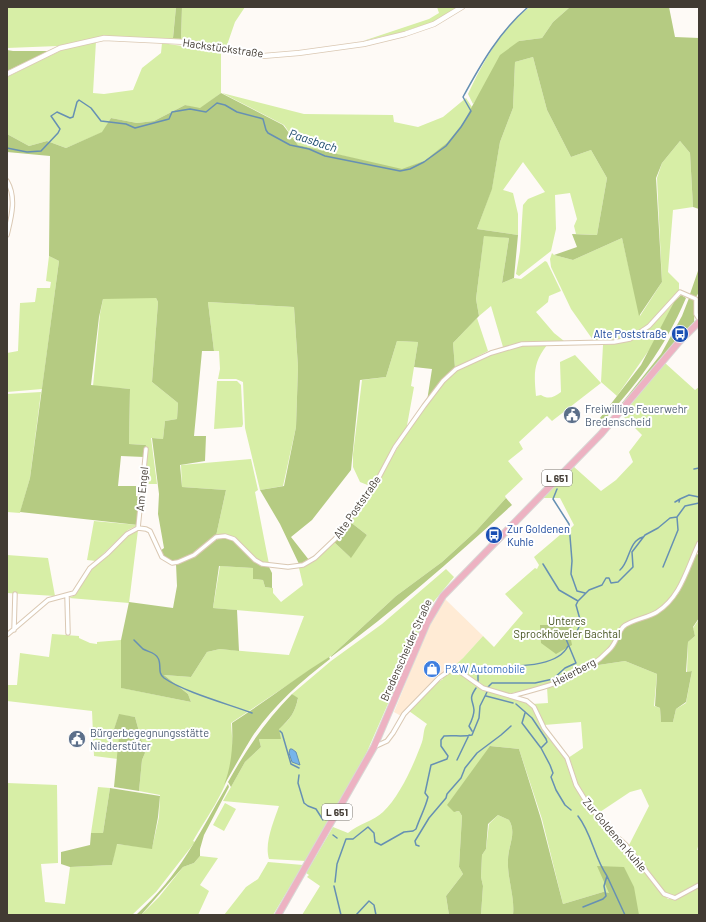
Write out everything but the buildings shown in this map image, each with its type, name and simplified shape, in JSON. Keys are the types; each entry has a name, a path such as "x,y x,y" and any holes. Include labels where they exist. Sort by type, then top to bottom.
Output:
{"main road":[{"name":"Bredenscheider Straße","path":"278,915 374,747 427,623 443,596 596,438 679,342 699,322"}],"street":[{"name":"Hackstückstraße","path":"7,74 60,48 104,38 186,42 263,56 299,53 357,45 380,41 434,24 462,7"},
{"path":"7,182 10,188 13,212 7,235"},
{"name":"Alte Poststraße","path":"138,528 146,528 150,531 162,557 172,563 194,555 216,537 226,536 237,541 255,560 262,564 288,567 301,566 314,558 335,540 378,480 395,447 424,406 444,381 461,366 491,353 522,344 610,343 630,339 649,326 680,292 693,297 697,301 696,314 699,319"},
{"name":"Am Engel","path":"138,528 146,449"},
{"path":"7,635 48,600 67,596 75,592 90,568 107,554 126,534 138,528"},
{"name":"Heierberg","path":"510,696 555,685 591,666 610,649 624,626 657,612 672,600 680,589 699,544"},
{"path":"14,630 15,594"},
{"path":"67,596 68,632"},
{"name":"Zur Goldenen Kuhle","path":"374,747 386,741 393,733 404,714 448,671 458,670 480,687 527,701 534,707 544,728 567,758 581,795 606,827 625,844 664,894 670,898 677,898 699,885"}],"shaded area":[{"path":"445,599 483,636 463,658 401,716 394,712 429,625"}],"green space":[{"path":"7,7 176,7 173,37 181,39 182,7 245,7 235,22 226,48 164,39 101,37 58,46 7,48"},
{"path":"176,7 182,7 181,39 173,38"},
{"path":"437,7 459,7 433,22 399,33 363,41 429,19 439,13"},
{"path":"530,7 570,7 553,22 542,38 519,41 473,104 468,94 486,59 510,25"},
{"path":"570,7 669,7 675,37 699,38 699,209 693,207 690,153 680,141 662,163 656,178 662,282 639,316 622,238 573,260 554,255 577,247 572,234 597,235 607,178 591,150 571,157 547,110 533,57 515,62 513,108 500,142 492,189 477,229 518,235 514,278 502,283 509,238 484,236 476,299 479,316 453,343 455,368 427,401 432,369 414,367 418,342 397,341 386,377 360,380 351,470 312,520 291,537 309,560 299,564 280,524 260,490 284,486 296,427 298,367 294,307 208,302 214,351 202,351 194,436 206,436 205,461 180,465 182,487 226,490 216,536 193,554 174,562 165,559 160,551 164,548 158,514 159,494 152,438 163,439 165,421 177,419 178,403 152,382 158,302 156,298 103,299 99,317 91,385 130,389 129,444 146,445 144,457 121,456 118,486 136,486 136,496 140,497 138,525 20,512 30,478 59,261 49,256 50,156 7,152 7,134 29,146 47,141 66,148 102,132 111,118 137,123 154,121 185,105 200,108 221,93 283,125 298,145 402,169 424,161 447,143 463,123 500,55 519,41 542,38 553,22"},
{"path":"96,41 93,93 104,94 133,90 142,68 161,53 162,43 221,52 221,93 200,109 185,105 154,121 137,123 111,118 103,132 66,148 47,141 29,146 7,134 7,77 66,48"},
{"path":"7,50 13,51 48,51 7,71"},
{"path":"533,57 547,110 571,157 591,150 607,178 597,235 576,234 574,226 577,219 570,193 555,195 556,229 551,251 519,276 516,274 520,251 523,205 528,199 545,192 523,162 503,190 513,193 518,214 518,235 477,229 492,188 500,142 513,108 515,62"},
{"path":"222,93 304,114 393,115 394,122 418,127 443,117 466,98 472,107 463,123 447,144 424,161 402,170 298,145 284,125"},
{"path":"680,141 690,153 693,207 673,210 668,272 679,283 679,290 661,312 644,329 634,335 622,339 593,340 571,309 551,267 550,259 552,253 554,255 573,260 622,238 640,316 662,282 657,178 662,163"},
{"path":"484,235 509,238 502,283 514,278 521,279 545,261 547,262 561,291 549,296 548,302 536,312 554,333 564,341 530,342 503,347 491,306 479,316 476,299"},
{"path":"49,256 59,261 42,389 7,392 7,353 18,351 20,303 35,302 37,288 50,288 51,282 46,281"},
{"path":"699,268 699,292 696,297 690,294"},
{"path":"681,295 686,298 659,351 612,412 598,427 593,427 641,365 674,302"},
{"path":"156,298 158,302 152,382 178,403 177,419 165,421 163,439 151,438 157,484 144,484 146,445 129,444 130,389 93,386 100,314 103,299"},
{"path":"689,298 695,301 694,322 681,335 606,423 661,354 682,316"},
{"path":"208,302 294,307 298,367 296,427 283,486 260,490 245,428 243,382 236,379 218,379 220,369 219,351 214,351"},
{"path":"674,302 654,343 617,396 601,382 603,345 615,344 635,337 659,319"},
{"path":"477,318 488,351 455,368 453,343"},
{"path":"397,341 418,342 411,386 414,387 406,431 373,484 370,486 360,482 353,467 353,454 362,380 386,377"},
{"path":"541,344 547,345 542,351 537,363 535,375 536,396 541,395 551,397 561,392 560,362 575,355 601,383 552,421 547,416 519,442 523,449 508,461 523,479 505,496 506,498 476,531 442,562 396,596 331,656 231,723 232,761 225,785 215,805 193,841 195,842 156,892 132,915 7,915 7,783 57,785 58,863 41,864 45,902 65,904 70,867 112,865 116,844 152,848 159,817 160,795 139,791 142,760 145,753 135,717 119,715 113,732 119,736 118,759 94,756 92,711 7,701 7,685 17,685 20,653 49,657 52,634 79,636 79,638 90,643 97,644 97,642 121,640 122,688 191,702 188,694 164,675 191,677 207,652 220,649 289,655 304,616 213,608 220,566 253,568 253,579 263,580 265,587 273,588 273,593 281,602 303,585 299,568 316,560 334,542 350,557 367,535 349,521 376,484 419,414 440,386 462,367 490,354 510,348"},
{"name":"Unteres Sprockhöveler Bachtal","path":"665,363 695,390 699,387 699,543 676,594 660,610 624,626 612,647 591,666 554,684 508,694 532,704 548,703 547,687 555,685 592,666 625,661 657,674 654,706 660,708 661,722 673,722 676,709 686,703 692,671 687,672 688,642 695,636 693,628 699,619 699,843 697,850 699,850 699,884 679,895 666,895 628,847 649,806 641,789 630,792 597,814 584,798 575,782 568,758 583,748 581,722 545,725 569,763 574,783 582,796 605,828 621,841 668,899 676,899 698,887 699,915 614,915 603,892 563,904 542,819 519,749 491,746 449,803 461,807 455,812 459,811 462,816 459,867 463,874 446,896 449,915 302,915 320,886 307,877 309,875 306,873 333,827 348,833 379,815 401,789 411,770 423,740 427,724 409,711 435,684 443,679 443,676 463,658 483,636 494,647 523,613 505,594 535,568 537,569 539,565 534,557 569,527 569,530 574,525 560,498 543,498 573,466 601,491 616,480 633,462 629,452 642,435 622,415"},
{"path":"217,381 237,381 241,385 242,427 214,429"},
{"path":"41,392 30,478 20,513 7,512 7,394"},
{"path":"251,459 258,490 255,492 269,564 255,557 238,542 231,538 216,536 226,490 182,487 181,465"},
{"path":"506,498 512,505 490,525 401,602 331,657 396,596 442,562 476,531"},
{"path":"94,521 138,525 128,530 96,561 87,560"},
{"path":"349,521 367,535 351,558 334,542"},
{"path":"138,530 129,603 69,598 75,595 91,570 131,533"},
{"path":"226,537 238,544 263,565 269,567 272,573 272,588 265,587 263,580 253,579 253,568 219,566 213,608 237,610 239,651 220,649 207,652 191,677 164,675 188,694 191,702 121,688 121,640 129,602 173,608 177,586 176,564 207,545"},
{"path":"695,553 699,555 699,618 693,627 695,636 688,642 686,672 692,671 686,702 676,709 673,722 661,722 660,708 655,706 657,674 625,661 592,666 611,650 623,627 667,605 678,594"},
{"path":"7,555 48,558 55,596 7,593"},
{"path":"446,569 454,577 431,605 366,754 306,861 269,859 269,839 279,806 223,801 245,762 261,747 259,739 279,728 289,719 296,707 298,699 292,694 331,661 382,624"},
{"name":"Unteres Sprockhöveler Bachtal","path":"540,625 570,625 576,636 571,640 572,645 556,654 541,643"},
{"path":"329,657 330,659 298,686 269,715 252,737 224,785 229,770 232,723"},
{"path":"292,694 298,698 297,703 292,715 279,729 281,739 259,739 261,747 245,762 231,787 228,782 249,747 265,725"},
{"path":"119,714 135,717 145,753 142,760 139,791 114,787 119,736 113,732"},
{"path":"490,746 519,749 541,819 563,904 603,892 609,893 597,866 624,867 634,887 639,915 513,915 513,901 508,867 508,855 512,840 512,830 509,820 498,815 488,824 486,849 482,855 481,877 483,886 481,915 449,915 446,896 463,874 459,867 462,816 459,811 454,812 447,805"},
{"path":"228,784 229,787 204,835 200,849 200,856 194,863 183,867 141,915 136,915 152,900 177,869 198,837"},
{"path":"98,787 110,788 103,833 91,833"},
{"path":"110,788 160,796 152,849 117,844 112,865 70,867 61,864 61,852 90,845 91,833 103,833"},
{"path":"225,803 236,809 224,831 213,825"},
{"path":"498,815 509,820 512,830 512,840 508,855 508,867 513,901 513,915 481,915 483,886 481,877 482,855 486,849 489,824"},
{"path":"200,856 218,858 200,885 209,891 198,915 141,915 159,897 183,867 194,863"},
{"path":"268,862 303,865 273,915 224,915 246,887 258,879"}],"water":[{"path":"290,749 296,752 300,765 292,762 289,753"}],"waterway":[{"name":"Paasbach","path":"7,148 27,152 41,151 60,129 51,116 57,112 70,118 73,117 77,102 79,100 91,108 101,121 126,124 135,128 169,119 172,112 190,109 206,112 217,103 225,105 237,112 263,119 268,133 290,145 309,149 325,156 400,171 410,169 424,162 446,146 461,127 471,111 463,97 491,49 508,27 528,7"},
{"path":"694,469 699,468"},
{"path":"557,489 553,499 569,524 572,561 571,574 577,591 585,593"},
{"path":"679,502 680,499 689,495 699,497"},
{"path":"675,502 680,499"},
{"path":"488,687 492,683 535,683 553,679 565,668 576,663 566,639 576,633 581,623 576,605 578,601 589,590 602,585 606,578 609,578 611,583 618,582 633,567 632,552 645,535 658,528 670,518 677,517 685,506 699,503"},
{"path":"663,567 678,530 677,517"},
{"path":"620,570 626,562 634,543 643,537"},
{"path":"543,564 559,590 578,601"},
{"path":"134,640 143,649 157,656 160,671 164,678 194,693 252,713"},
{"path":"496,667 546,662 563,653 568,646"},
{"path":"478,674 478,682"},
{"path":"472,731 469,726 474,712 472,697 476,688"},
{"path":"335,882 337,864 346,839 353,839 368,827 374,833 375,842 381,845 404,832 413,831 416,829 428,797 425,793 431,765 447,759 448,756 441,746 441,740 444,736 472,735 479,718 480,706 487,692"},
{"path":"486,696 513,703"},
{"path":"516,704 532,718 546,739 547,742 541,748 553,773 551,777 556,790 565,805 571,810"},
{"path":"525,713 522,723 541,748"},
{"path":"419,846 416,845 415,841 429,818 461,778 465,768 477,753 511,726"},
{"path":"280,731 282,733 291,764 299,768"},
{"path":"457,760 469,735"},
{"path":"299,775 298,783 304,803 316,809 323,820"},
{"path":"578,816 587,830 599,861 607,876 604,886 606,896 603,899 583,907"},
{"path":"333,835 337,838"},
{"path":"607,876 625,915"},
{"path":"334,886 341,915"},
{"path":"356,915 369,901 374,905 376,915"}],"place":[{"name":"Alte Poststraße","path":"680,334"},
{"name":"Freiwillige Feuerwehr Bredenscheid","path":"572,415"},
{"name":"Zur Goldenen Kuhle","path":"494,535"},
{"name":"P&W Automobile","path":"432,669"},
{"name":"Bürgerbegegnungsstätte Niederstüter","path":"77,739"}]}
